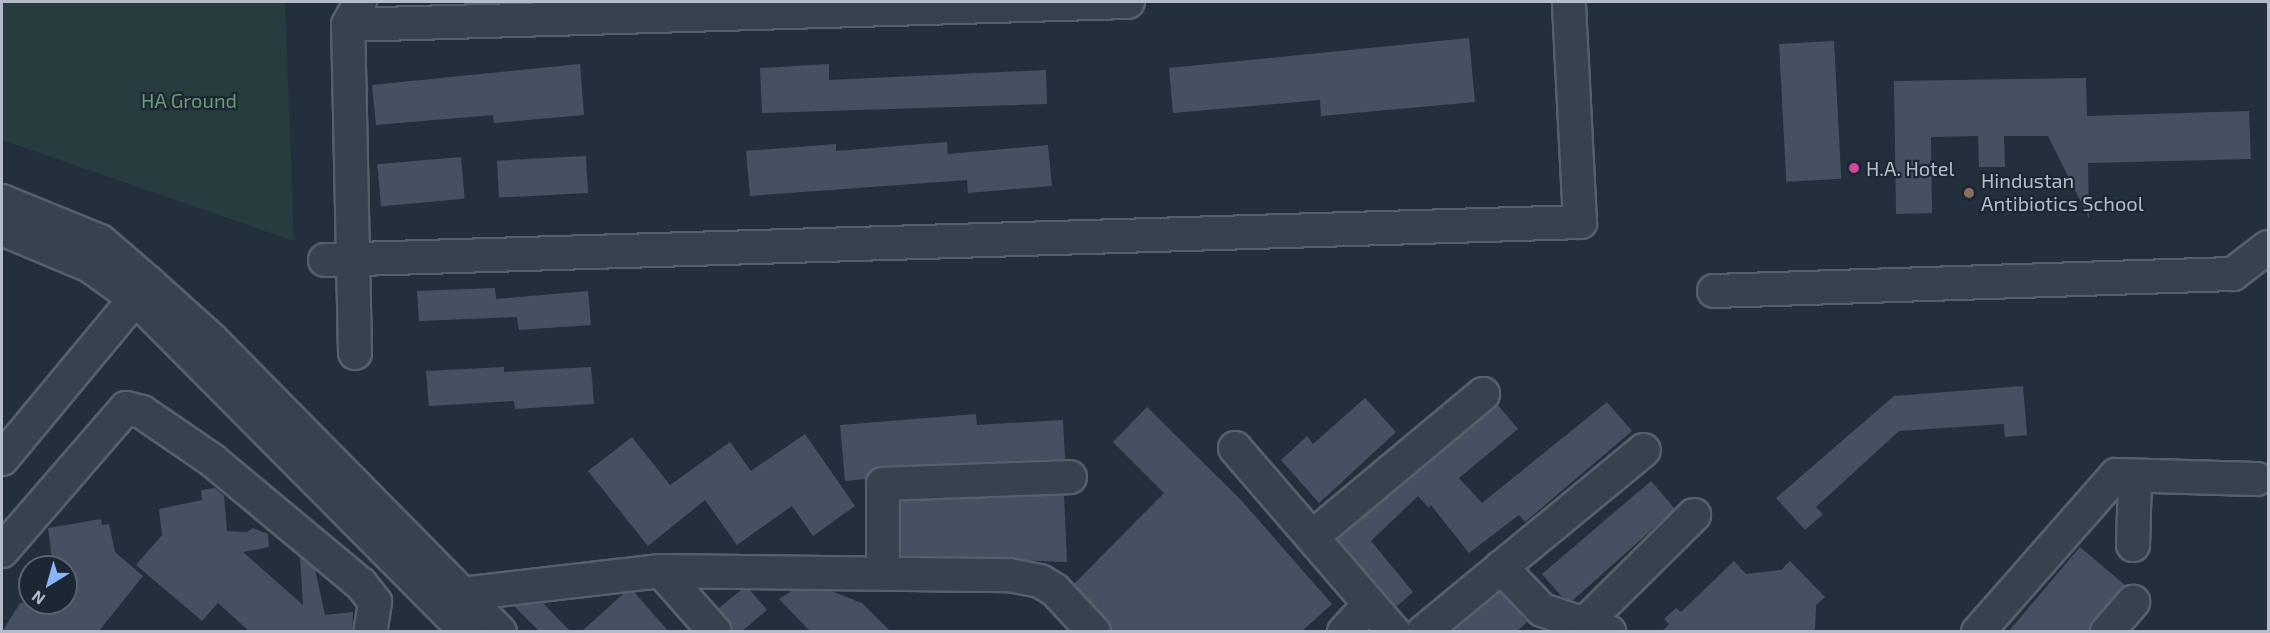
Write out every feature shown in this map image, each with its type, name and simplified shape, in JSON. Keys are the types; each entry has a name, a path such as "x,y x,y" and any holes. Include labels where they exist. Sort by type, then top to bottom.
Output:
{"street":[{"path":"355,353 339,260 354,13 1128,2"},
{"path":"339,260 1580,222 1569,2"},
{"path":"2,201 100,241 142,291 458,612 500,632"},
{"path":"2,230 90,266 142,291"},
{"path":"1714,291 2233,274 2268,247"},
{"path":"2,459 142,291"},
{"path":"1312,537 1483,394"},
{"path":"2,551 126,408 142,412 212,460 361,584 375,602 370,632"},
{"path":"1235,448 1394,632"},
{"path":"1423,632 1644,450"},
{"path":"2126,475 2133,544"},
{"path":"1978,632 2126,475 2257,479"},
{"path":"883,573 882,484 1070,477"},
{"path":"1501,567 1542,610 1597,628 1694,515"},
{"path":"458,612 661,570 1024,577 1055,590 1094,632"},
{"path":"661,570 715,632"},
{"path":"2107,632 2133,602"},
{"path":"1344,632 1370,604"}],"green space":[{"name":"HA Ground","path":"2,2 285,2 294,241 2,140"}],"building":[{"path":"1469,38 1475,102 1321,116 1320,100 1173,113 1169,68"},
{"path":"1834,41 1841,179 1786,182 1779,44"},
{"path":"580,64 584,115 494,123 493,115 376,125 372,85"},
{"path":"829,64 829,80 1046,70 1047,104 762,113 760,68"},
{"path":"2086,78 2087,116 2249,111 2251,159 2088,163 2089,218 2048,136 2004,136 2005,167 1979,167 1978,136 1931,137 1932,213 1896,214 1894,81"},
{"path":"947,142 948,154 1048,145 1052,186 968,193 967,180 750,196 746,151 836,144 836,151"},
{"path":"586,156 588,193 499,198 497,161"},
{"path":"461,157 465,199 381,206 377,164"},
{"path":"495,288 496,299 588,291 591,325 519,330 517,317 419,321 417,291"},
{"path":"504,367 504,372 591,367 594,404 515,409 514,401 429,406 426,371"},
{"path":"2023,386 2027,435 2005,437 2004,424 1899,431 1816,507 1823,514 1805,530 1776,498 1894,396"},
{"path":"1365,398 1396,432 1319,503 1281,460 1307,436 1313,444"},
{"path":"1607,402 1632,431 1525,522 1519,515 1469,553 1431,505 1429,508 1418,496 1371,541 1413,592 1396,607 1338,539 1497,404 1518,429 1459,478 1482,503"},
{"path":"1147,407 1241,500 1332,604 1301,632 1112,632 1107,620 1074,584 1164,493 1113,442"},
{"path":"976,414 977,425 1063,420 1065,459 882,466 873,469 866,479 845,481 840,425"},
{"path":"805,434 855,506 813,536 792,506 737,545 705,500 648,546 588,471 632,437 670,485 730,442 751,471"},
{"path":"1651,481 1675,509 1572,601 1563,598 1542,574"},
{"path":"215,488 224,496 227,531 247,532 253,528 268,534 269,547 243,552 303,605 300,557 315,569 325,615 353,612 352,632 250,632 218,603 202,621 136,565 162,535 159,509 202,500 201,490"},
{"path":"1064,495 1067,562 901,556 901,501"},
{"path":"101,519 102,525 109,524 115,552 143,576 98,632 2,632 18,606 18,615 78,615 78,555 51,555 48,528"},
{"path":"2080,547 2126,586 2093,620 2089,632 2008,632"},
{"path":"1734,561 1746,574 1781,570 1790,561 1825,597 1816,605 1815,632 1662,632 1669,624 1664,619 1676,608 1681,612"},
{"path":"741,590 750,590 767,610 741,632 733,632 718,609"},
{"path":"792,591 831,591 862,603 891,632 811,632 779,599"},
{"path":"634,592 669,632 581,632 624,593"},
{"path":"1500,592 1527,622 1516,632 1452,632"},
{"path":"543,603 571,632 540,632 514,606"}],"place":[{"name":"H.A. Hotel","path":"1854,168"},
{"name":"Hindustan Antibiotics School","path":"1969,193"}]}
